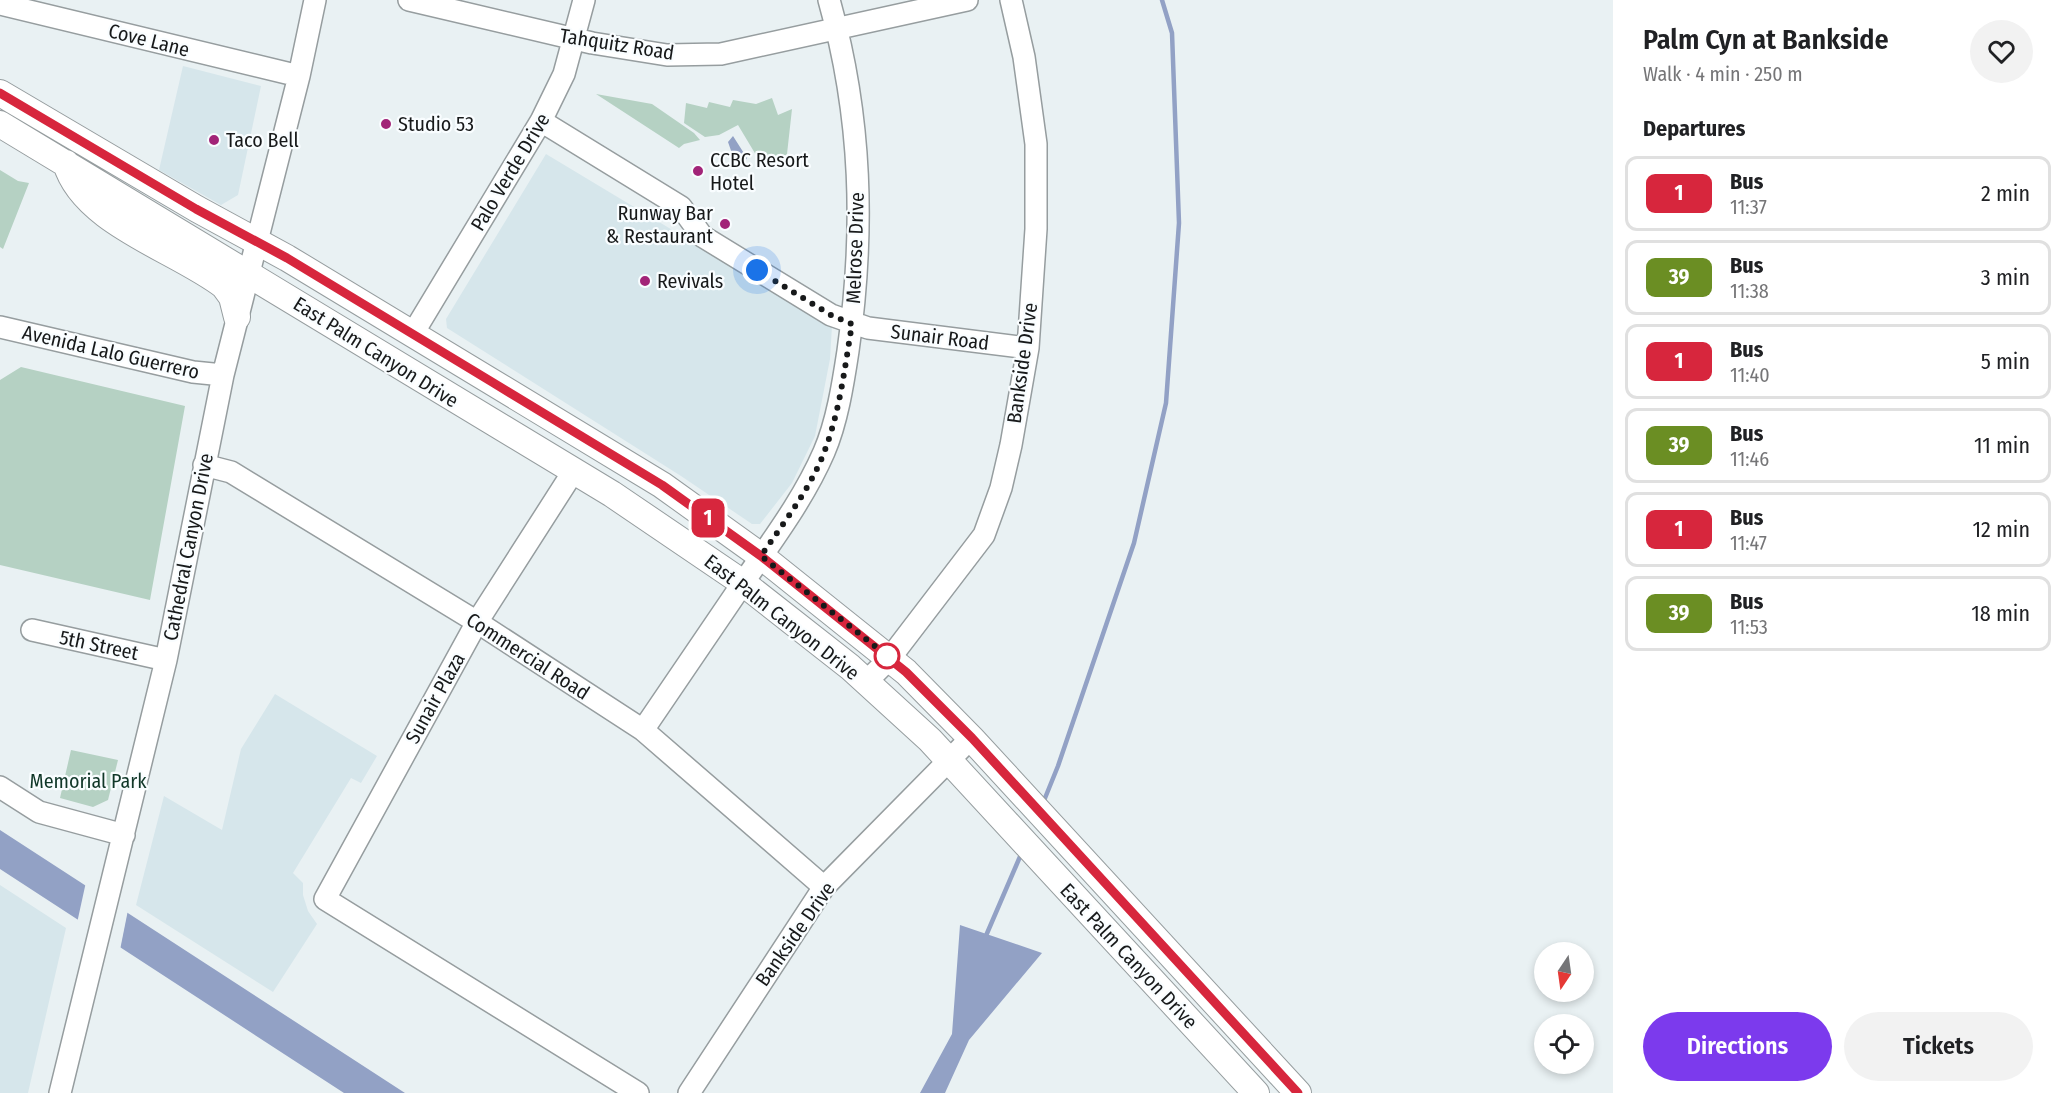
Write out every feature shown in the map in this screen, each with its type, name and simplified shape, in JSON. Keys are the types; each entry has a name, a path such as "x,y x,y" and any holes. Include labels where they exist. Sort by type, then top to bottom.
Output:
{"main road":[{"name":"East Palm Canyon Drive","path":"4,92 196,209 258,241 662,485 761,556 890,658 972,738 1079,858 1298,1093"},
{"name":"East Palm Canyon Drive","path":"0,124 612,494 743,583 866,682 950,760 1256,1093"},
{"path":"65,163 79,192 108,216 224,286 232,297 237,317"},
{"path":"506,432 518,430 542,436 582,456 594,445"}],"street":[{"name":"Cathedral Canyon Drive","path":"60,1093 166,660 223,375 258,241 315,0"},
{"name":"Tahquitz Road","path":"409,0 575,39 667,55 721,54 967,0"},
{"name":"Palo Verde Drive","path":"412,335 541,121 564,74 584,0"},
{"name":"Melrose Drive","path":"644,730 800,500 825,450 842,388 852,324 860,234 857,151 847,78 829,0"},
{"name":"Bankside Drive","path":"866,682 890,658 984,535 1001,488 1028,348 1036,229 1036,144 1024,57 1011,0"},
{"name":"Cove Lane","path":"0,4 298,76"},
{"name":"Sunair Road","path":"541,121 681,207 702,236 831,315 868,328 1028,348"},
{"name":"Avenida Lalo Guerrero","path":"0,327 193,372 223,375"},
{"name":"Commercial Road","path":"204,465 231,472 477,622 644,730 825,887"},
{"name":"Sunair Plaza","path":"573,472 477,622 325,899 638,1093"},
{"name":"5th Street","path":"32,630 166,660"},
{"name":"Bankside Drive","path":"688,1093 825,887 972,738"},
{"path":"0,787 39,812 124,835"}],"shaded area":[{"path":"183,66 261,86 238,195 221,205 159,170"},
{"path":"546,154 832,326 830,359 815,436 792,483 760,524 752,524 681,476 447,328 446,319"},
{"path":"275,694 377,756 361,783 351,778 293,873 303,883 303,895 308,911 317,924 273,992 136,905 164,796 222,830 241,749"},
{"path":"0,885 66,928 28,1093 0,1093"}],"green space":[{"path":"596,94 652,104 694,133 700,140 684,144 679,148"},
{"path":"772,98 778,115 792,109 787,154 780,160 759,160 738,125 719,135 705,137 684,123 686,103 707,108 709,102 730,107 733,100 756,104"},
{"path":"0,170 18,181 29,183 3,249 0,247"},
{"path":"21,367 185,406 150,600 0,565 0,380"},
{"name":"Memorial Park","path":"71,750 118,760 108,800 93,807 60,798"}],"water":[{"path":"733,136 747,158 743,164 735,162 728,142"},
{"path":"0,830 405,1093 344,1093 0,869"},
{"path":"960,925 1042,953 969,1040 945,1093 920,1093 952,1034"}],"pier":[{"path":"86,882 128,910 120,950 77,923"}],"waterway":[{"path":"1043,803 1058,766 1134,543 1166,403 1179,223 1172,33 1162,0"},
{"path":"985,938 1022,852"}],"bus line":[{"name":"1","path":"0,93 196,209 287,258 662,485 761,556 906,672 972,738 1079,858 1298,1093"}],"place":[{"name":"Studio 53","path":"386,124"},
{"name":"Taco Bell","path":"214,140"},
{"name":"CCBC Resort Hotel","path":"698,171"},
{"name":"Runway Bar & Restaurant","path":"725,224"},
{"name":"Revivals","path":"645,281"}],"route":[{"path":"757,270 831,315 852,324 842,388 825,450 800,500 761,556 890,658 887,656"}]}
